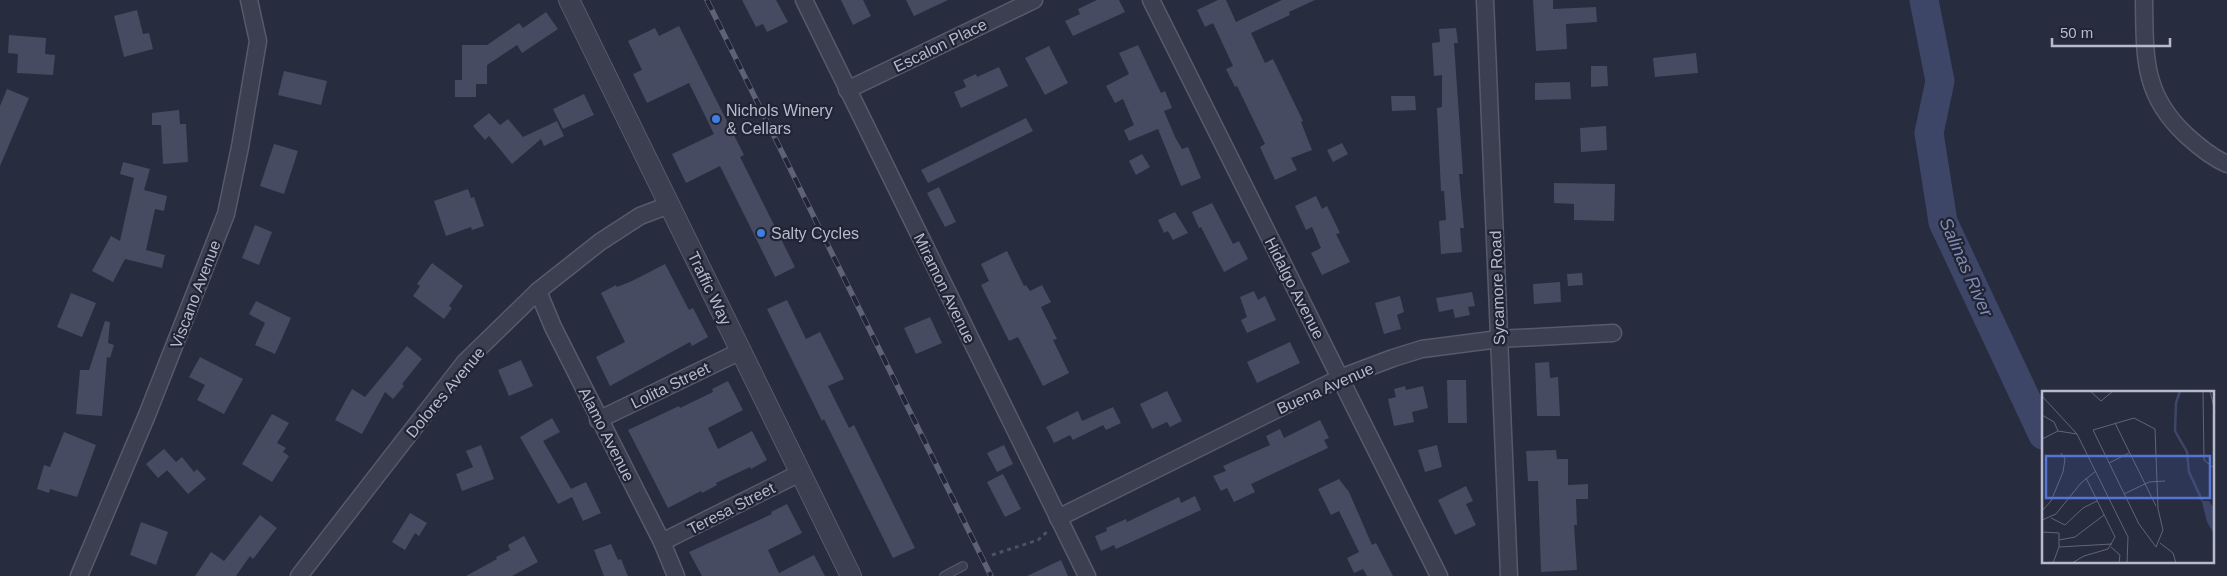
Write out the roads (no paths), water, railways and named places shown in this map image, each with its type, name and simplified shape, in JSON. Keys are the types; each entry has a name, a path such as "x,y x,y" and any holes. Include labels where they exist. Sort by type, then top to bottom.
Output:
{"street":[{"name":"Viscano Avenue","path":"79,576 148,415 226,214 240,147 258,41 249,0"},
{"name":"Traffic Way","path":"569,0 851,576"},
{"name":"Miramon Avenue","path":"804,0 1087,576"},
{"name":"Escalon Place","path":"847,90 1034,0"},
{"name":"Hidalgo Avenue","path":"1151,0 1440,576"},
{"name":"Sycamore Road","path":"1485,0 1509,576"},
{"path":"2144,0 2146,59 2153,89 2159,104 2172,122 2202,150 2227,164"},
{"name":"Dolores Avenue","path":"299,576 465,362 538,291 600,242 640,216 669,205"},
{"name":"Alamo Avenue","path":"538,291 553,327 598,420 662,542 676,576"},
{"name":"Buena Avenue","path":"1060,521 1340,378 1422,349 1500,339 1613,333"},
{"name":"Lolita Street","path":"598,420 741,351"},
{"name":"Teresa Street","path":"662,542 800,473"}],"lane":[{"path":"944,576 964,566"}],"waterway":[{"name":"Salinas River","path":"1924,0 1940,81 1929,133 1943,222 2042,433"}],"railway":[{"path":"707,0 991,576"}],"place":[{"name":"Nichols Winery & Cellars","path":"716,119"},
{"name":"Salty Cycles","path":"761,233"}]}
